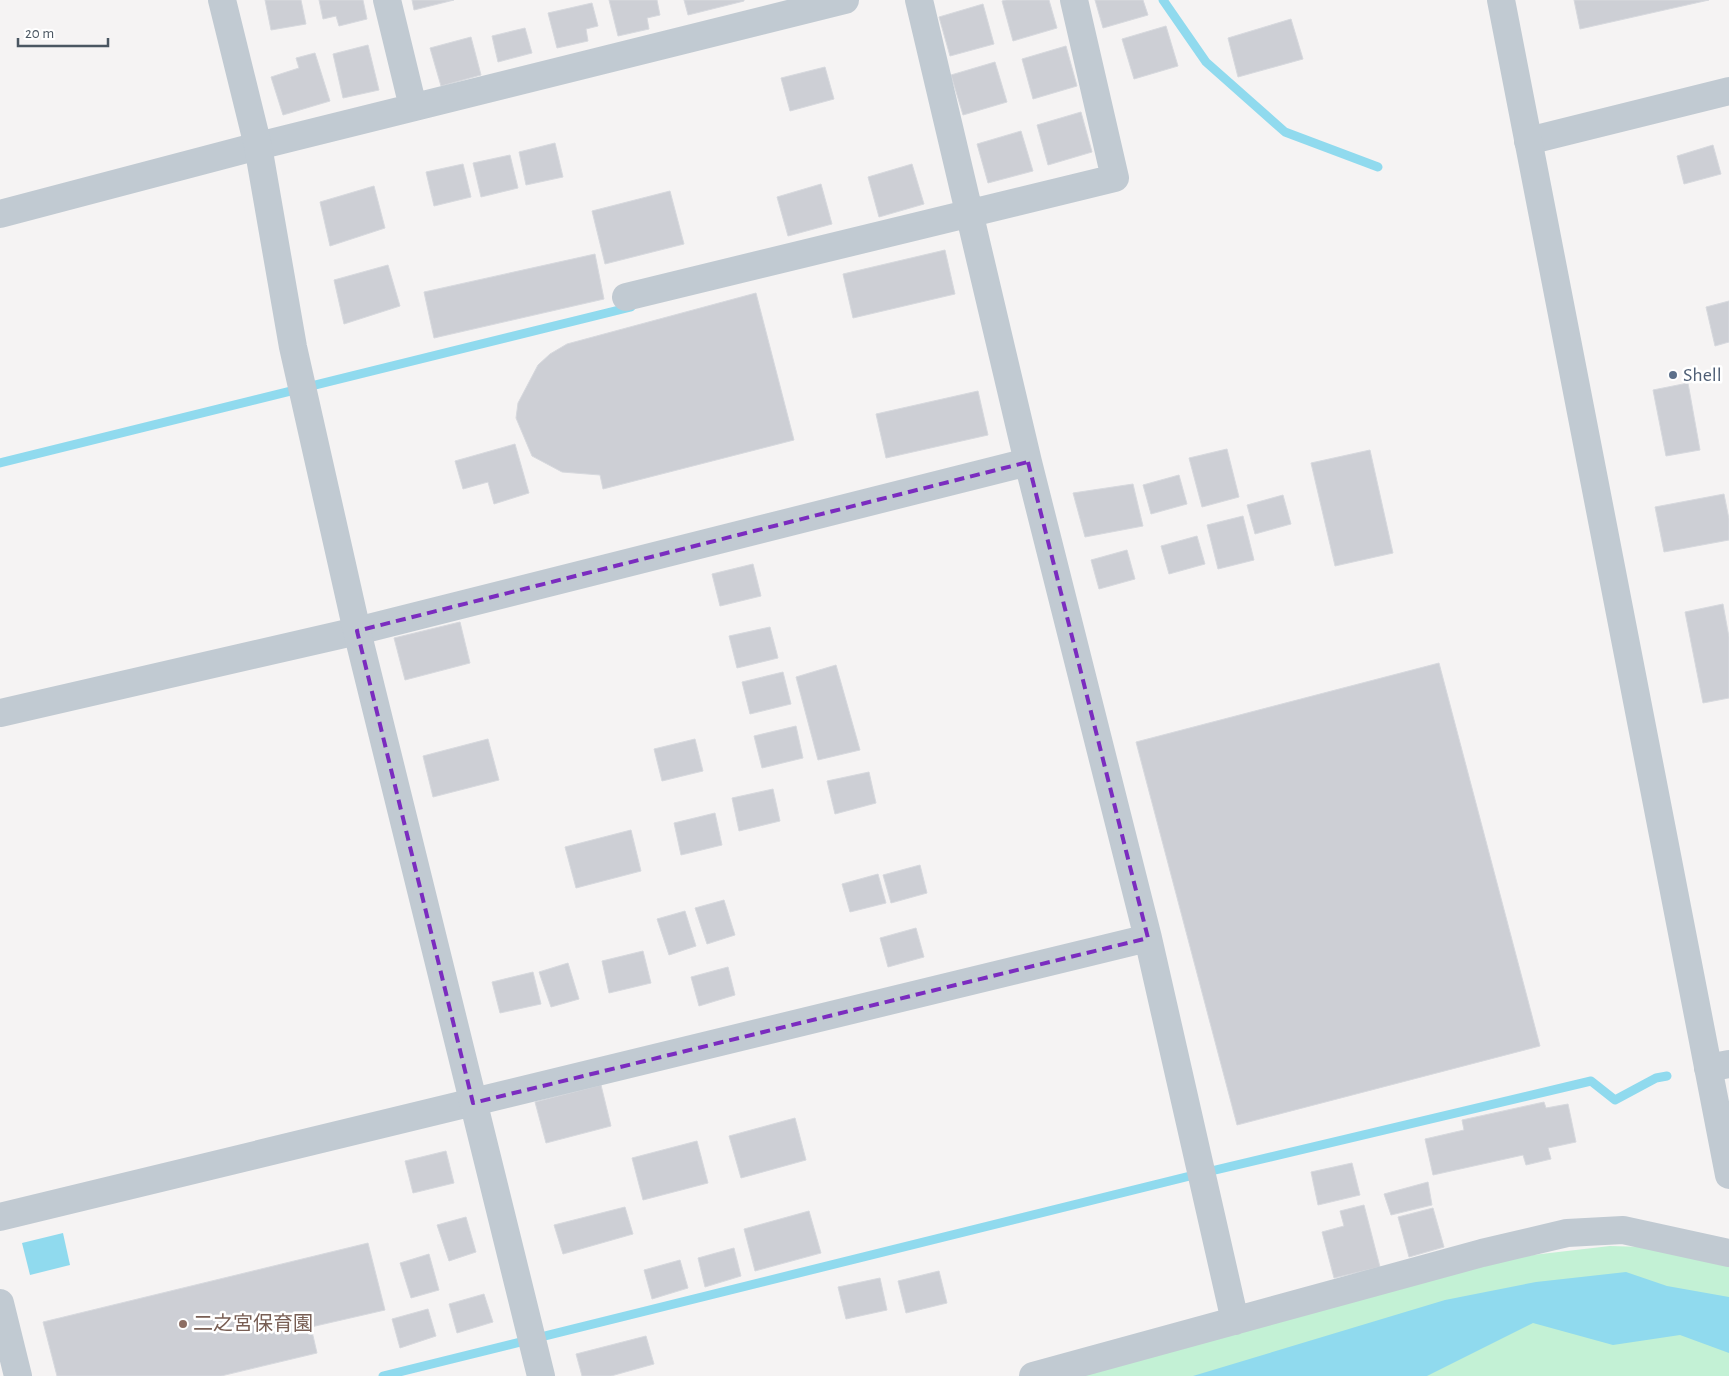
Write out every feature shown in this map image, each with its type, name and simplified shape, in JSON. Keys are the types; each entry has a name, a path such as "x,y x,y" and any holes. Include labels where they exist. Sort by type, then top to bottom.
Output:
{"street":[{"path":"222,0 258,146 299,377 357,631 539,1368"},
{"path":"387,0 413,107"},
{"path":"0,214 258,146 845,0"},
{"path":"919,0 1028,462 1148,938 1235,1321"},
{"path":"626,297 1115,178 1074,0"},
{"path":"1501,0 1528,141 1721,1066 1729,1175"},
{"path":"1528,141 1729,91"},
{"path":"0,713 357,631 1028,462"},
{"path":"0,1217 1148,938"},
{"path":"1033,1376 1482,1252 1567,1233 1623,1230 1729,1253"},
{"path":"0,1303 18,1376"}],"highlighted area":[{"path":"1028,462 1148,938 473,1103 357,631"}],"green space":[{"path":"1610,1246 1714,1249 1729,1253 1729,1376 1033,1376 1430,1267"}],"water":[{"path":"63,1233 70,1265 30,1275 22,1243"},
{"path":"1626,1272 1667,1286 1729,1297 1729,1353 1680,1335 1613,1345 1533,1323 1427,1376 1193,1376 1445,1300 1536,1282"}],"building":[{"path":"265,0 301,0 306,24 271,30"},
{"path":"319,0 363,0 367,19 339,26 336,16 323,19"},
{"path":"412,0 454,0 414,10"},
{"path":"609,0 657,0 660,15 647,18 649,29 618,36"},
{"path":"684,0 744,0 744,1 688,15"},
{"path":"1049,0 1057,28 1013,41 1002,1"},
{"path":"1095,0 1143,0 1148,15 1103,28"},
{"path":"1574,0 1709,0 1580,29"},
{"path":"592,3 598,26 586,29 588,41 557,48 548,13"},
{"path":"983,4 994,44 950,56 939,17"},
{"path":"1291,19 1303,59 1238,77 1228,38"},
{"path":"1166,26 1178,66 1134,79 1122,39"},
{"path":"525,28 532,53 498,62 492,36"},
{"path":"471,37 481,75 441,86 430,48"},
{"path":"368,45 379,90 343,98 333,54"},
{"path":"1066,46 1077,86 1033,99 1022,59"},
{"path":"315,53 330,101 283,115 271,77 299,68 296,58"},
{"path":"995,62 1007,102 963,115 951,75"},
{"path":"825,67 834,99 790,111 781,78"},
{"path":"1081,112 1092,152 1048,165 1037,125"},
{"path":"1021,131 1033,171 988,183 977,144"},
{"path":"555,143 563,177 526,185 519,152"},
{"path":"1713,145 1721,174 1684,184 1677,156"},
{"path":"510,155 518,188 481,197 473,163"},
{"path":"463,164 471,197 434,206 426,172"},
{"path":"912,164 924,204 879,217 868,177"},
{"path":"821,184 832,224 788,236 777,197"},
{"path":"374,186 385,228 330,246 320,202"},
{"path":"670,191 684,244 605,264 592,211"},
{"path":"945,250 955,294 853,318 843,274"},
{"path":"595,254 604,299 434,338 424,292"},
{"path":"388,265 400,306 344,324 334,280"},
{"path":"756,293 794,440 603,489 600,475 562,472 532,456 516,418 518,403 538,365 550,354 567,344"},
{"path":"1729,301 1729,342 1715,346 1706,307"},
{"path":"1688,383 1700,450 1666,456 1653,390"},
{"path":"978,391 988,435 886,458 876,414"},
{"path":"515,444 529,493 494,504 488,482 463,489 455,461"},
{"path":"1227,449 1239,497 1202,507 1189,458"},
{"path":"1370,450 1393,553 1335,566 1311,463"},
{"path":"1179,475 1187,504 1151,514 1143,485"},
{"path":"1133,484 1143,526 1085,537 1073,493"},
{"path":"1724,494 1729,519 1729,540 1664,552 1655,507"},
{"path":"1283,495 1291,524 1255,534 1247,505"},
{"path":"1243,516 1254,560 1218,569 1207,525"},
{"path":"1197,536 1205,564 1169,574 1161,546"},
{"path":"1127,550 1135,579 1099,589 1091,560"},
{"path":"753,564 761,596 720,606 712,574"},
{"path":"1723,604 1729,637 1729,698 1703,703 1685,612"},
{"path":"460,622 470,663 405,680 394,638"},
{"path":"770,627 778,658 737,668 729,636"},
{"path":"1439,663 1540,1046 1237,1125 1136,742"},
{"path":"836,665 860,750 818,760 796,677"},
{"path":"783,672 791,704 750,714 742,682"},
{"path":"796,726 803,758 762,768 754,736"},
{"path":"488,739 499,780 433,797 423,756"},
{"path":"695,739 703,771 662,781 654,749"},
{"path":"869,772 876,803 835,814 827,781"},
{"path":"773,789 780,821 739,831 732,798"},
{"path":"715,813 722,845 681,855 674,823"},
{"path":"631,830 641,871 576,888 565,847"},
{"path":"920,865 927,893 891,903 883,875"},
{"path":"878,874 886,903 850,912 842,884"},
{"path":"724,900 735,935 707,944 695,908"},
{"path":"685,911 696,946 669,955 657,919"},
{"path":"916,928 924,957 888,967 880,938"},
{"path":"643,951 651,983 609,993 602,961"},
{"path":"568,963 579,999 551,1007 539,972"},
{"path":"728,967 735,995 699,1006 691,977"},
{"path":"533,972 541,1004 500,1013 492,982"},
{"path":"601,1085 611,1126 546,1143 535,1102"},
{"path":"1544,1102 1546,1108 1568,1104 1576,1142 1548,1148 1551,1159 1526,1165 1523,1155 1433,1175 1425,1139 1464,1130 1462,1120"},
{"path":"795,1118 806,1160 741,1178 729,1136"},
{"path":"697,1141 708,1183 643,1200 632,1158"},
{"path":"446,1151 454,1183 413,1193 405,1161"},
{"path":"1352,1163 1360,1195 1318,1205 1311,1172"},
{"path":"1428,1182 1432,1205 1391,1215 1384,1194"},
{"path":"1364,1205 1380,1267 1334,1278 1322,1232 1344,1226 1340,1211"},
{"path":"625,1207 633,1234 563,1254 554,1225"},
{"path":"1433,1208 1444,1247 1409,1257 1398,1217"},
{"path":"809,1211 821,1253 755,1271 744,1229"},
{"path":"466,1217 476,1252 449,1261 437,1225"},
{"path":"368,1243 385,1310 311,1327 317,1353 221,1376 57,1376 43,1322"},
{"path":"734,1248 741,1276 705,1287 698,1258"},
{"path":"429,1254 439,1290 411,1298 400,1263"},
{"path":"680,1260 688,1288 652,1299 644,1270"},
{"path":"939,1271 947,1303 906,1313 898,1281"},
{"path":"880,1278 887,1310 846,1319 838,1287"},
{"path":"484,1294 493,1322 457,1333 449,1304"},
{"path":"428,1309 436,1336 400,1348 392,1319"},
{"path":"646,1336 654,1364 611,1376 582,1376 576,1354"}],"waterway":[{"path":"1163,0 1206,62 1285,132 1378,167"},
{"path":"0,463 631,307"},
{"path":"383,1376 1190,1176 1591,1081 1615,1100 1656,1078 1667,1076"}],"place":[{"name":"Shell","path":"1673,375"},
{"name":"二之宮保育園","path":"183,1324"}]}
